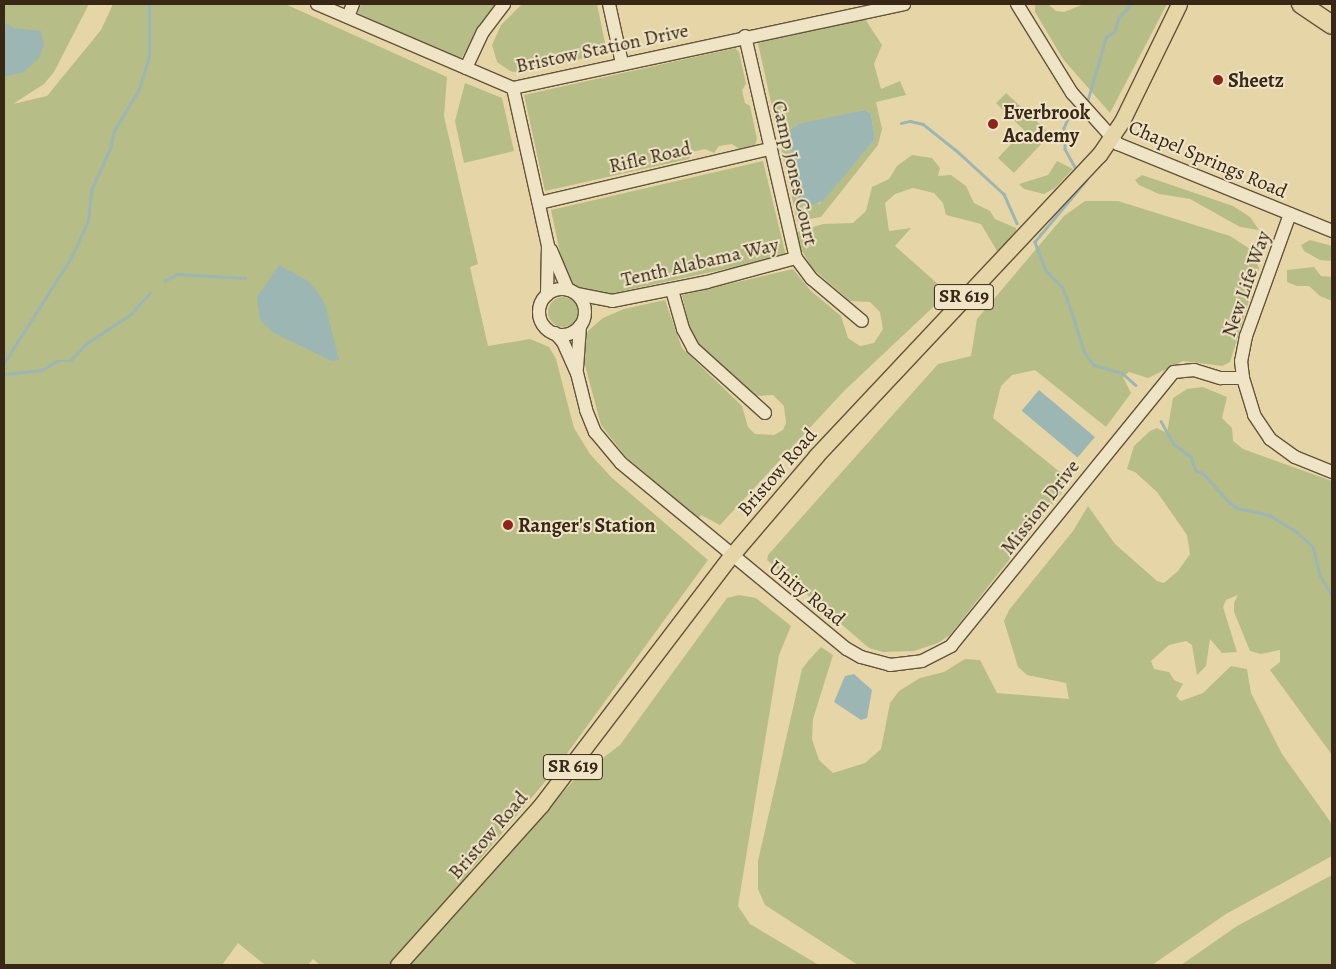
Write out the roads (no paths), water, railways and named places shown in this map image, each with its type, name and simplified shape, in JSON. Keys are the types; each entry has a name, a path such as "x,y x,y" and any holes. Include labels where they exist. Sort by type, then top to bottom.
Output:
{"highway":[{"path":"1301,4 1332,25"}],"main road":[{"name":"Bristow Road","path":"398,965 572,767 731,556 816,456 1033,227 1111,139 1179,4"}],"street":[{"name":"Bristow Station Drive","path":"317,4 513,88 745,36 904,4"},
{"path":"348,17 353,4"},
{"path":"466,68 483,32 504,4"},
{"path":"609,4 622,63"},
{"name":"Chapel Springs Road","path":"1017,4 1072,93 1111,139 1128,150 1332,231"},
{"name":"Camp Jones Court","path":"745,36 796,258 812,279 862,321"},
{"path":"513,88 548,246 547,295 541,303 540,315 547,328 555,333 563,342 577,373"},
{"name":"Rifle Road","path":"539,203 770,149"},
{"name":"New Life Way","path":"1290,214 1246,336 1241,361 1243,378 1254,415 1270,439 1295,457 1332,472"},
{"path":"548,246 572,292 584,305 577,373"},
{"name":"Tenth Alabama Way","path":"572,292 612,301 672,290 796,258"},
{"path":"672,290 683,330 693,348 765,414"},
{"path":"547,295 572,292"},
{"name":"Tenth Alabama Way","path":"582,324 612,301"},
{"path":"555,333 568,334 582,324"},
{"name":"Mission Drive","path":"861,657 890,665 905,664 922,661 951,646 1174,372 1194,370 1221,378 1243,378"},
{"name":"Unity Road","path":"577,373 588,416 608,449 731,556 861,657"}],"water":[{"path":"7,23 13,28 41,31 44,46 38,59 24,72 4,77 4,27"},
{"path":"865,110 871,114 875,139 823,201 806,207 800,201 789,132 798,124"},
{"path":"279,265 308,281 317,291 325,304 339,360 332,361 274,333 260,320 257,297"},
{"path":"1039,390 1095,437 1078,458 1022,411"},
{"path":"854,674 872,690 867,718 861,720 834,702 845,676"}],"waterway":[{"path":"4,363 71,258 88,221 91,190 110,149 114,131 139,89 149,57 149,4"},
{"path":"1087,102 1106,37 1114,32 1119,17 1131,4"},
{"path":"1070,115 1064,128 1065,149 1076,169"},
{"path":"901,123 910,121 923,124 957,151 1004,194 1017,223"},
{"path":"1087,180 1035,242 1046,271 1062,287 1067,298 1085,353 1094,365 1122,373 1136,385"},
{"path":"164,281 177,274 245,278"},
{"path":"4,374 42,370 57,361 70,361 87,343 131,314 150,293"},
{"path":"1161,421 1174,444 1191,457 1196,471 1203,473 1228,501 1237,508 1269,515 1297,532 1313,547 1320,575 1332,596"}],"place":[{"name":"Sheetz","path":"1218,80"},
{"name":"Everbrook Academy","path":"993,124"},
{"name":"Ranger's Station","path":"508,525"}]}
